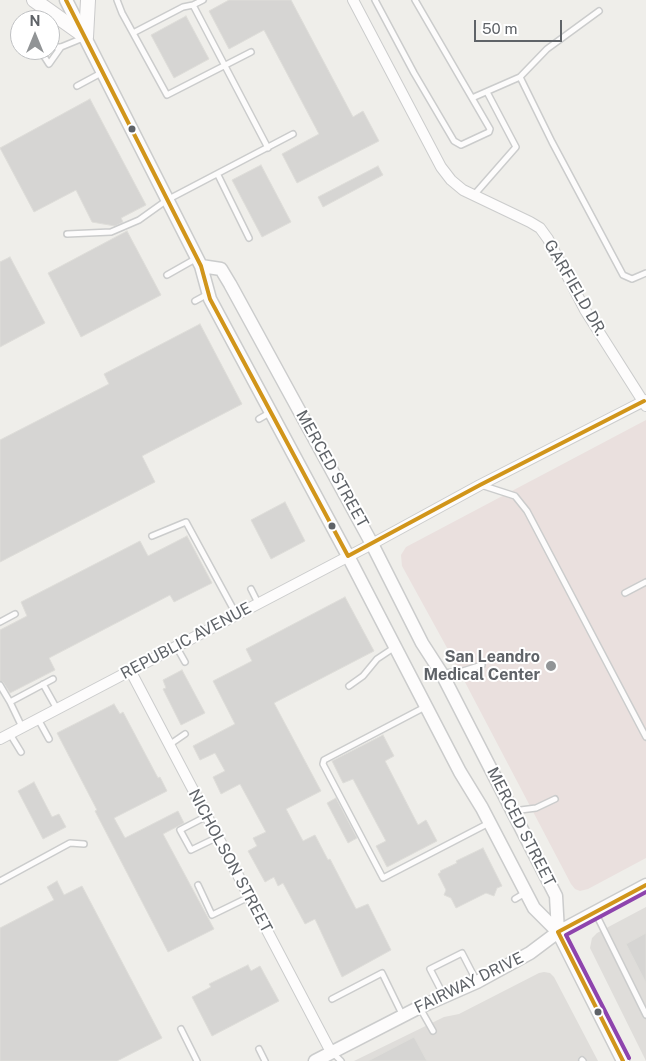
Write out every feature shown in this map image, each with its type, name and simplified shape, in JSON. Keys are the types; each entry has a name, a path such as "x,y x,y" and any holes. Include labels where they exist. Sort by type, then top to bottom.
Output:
{"main road":[{"path":"34,0 86,37"},
{"path":"86,37 88,0"}],"street":[{"name":"MERCED STREET","path":"66,0 199,262 209,294 271,412 283,440 348,556 460,772 489,822 534,908 558,932 624,1061"},
{"name":"GARFIELD DR.","path":"353,0 441,167 457,185 540,228 548,239 585,310 645,402"},
{"name":"MERCED STREET","path":"199,262 221,269 230,284 372,544 422,643 442,674 556,896 558,932"},
{"name":"REPUBLIC AVENUE","path":"0,739 372,544 480,485 645,402"},
{"name":"NICHOLSON STREET","path":"130,670 331,1052"},
{"name":"FAIRWAY DRIVE","path":"315,1061 420,1007 477,982 530,953 558,932 646,885"}],"lane":[{"path":"117,0 122,13 166,95 250,52"},
{"path":"133,33 183,7 203,0"},
{"path":"376,0 414,73 454,141 461,145 489,132 490,129 415,0"},
{"path":"193,5 268,148"},
{"path":"472,98 520,77 547,49 599,11"},
{"path":"61,47 86,37"},
{"path":"77,86 103,72"},
{"path":"520,77 552,142 623,275 632,279 646,273"},
{"path":"474,195 516,147 487,92"},
{"path":"67,234 112,232 138,220 167,200 218,175 293,134"},
{"path":"218,175 249,238"},
{"path":"167,275 199,262"},
{"path":"195,301 209,294"},
{"path":"258,419 271,412"},
{"path":"480,485 515,496 531,517 646,737"},
{"path":"152,536 186,522 236,614"},
{"path":"625,593 646,582"},
{"path":"250,589 258,603"},
{"path":"0,622 15,614"},
{"path":"176,646 185,662"},
{"path":"349,686 363,676 377,659 396,647"},
{"path":"442,674 463,671 482,664"},
{"path":"10,702 53,678"},
{"path":"43,684 57,709"},
{"path":"0,685 23,727"},
{"path":"426,706 324,760 323,764 383,878 489,822"},
{"path":"38,719 48,739"},
{"path":"10,734 21,752"},
{"path":"169,745 185,734"},
{"path":"513,811 536,808 555,799"},
{"path":"207,816 180,830 191,850 218,837"},
{"path":"0,880 70,843 84,844"},
{"path":"198,885 212,915 249,897"},
{"path":"515,899 526,892"},
{"path":"595,912 646,1015"},
{"path":"444,997 430,969 462,953 477,982"},
{"path":"332,999 382,973 403,1016"},
{"path":"420,1007 433,1032"},
{"path":"181,1029 197,1061"},
{"path":"258,1049 265,1061"},
{"path":"331,1052 341,1061"}],"shaded area":[{"name":"San Leandro Medical Center","path":"646,420 646,858 588,889 580,891 571,884 402,566 401,555 406,547"},
{"path":"646,907 646,1061 590,948 592,938 597,933"},
{"path":"544,972 550,973 554,977 598,1061 354,1061 444,1017 459,1014"}],"building":[{"path":"229,0 291,0 353,117 363,111 379,141 297,183 282,154 319,134 264,30 229,49 209,11"},
{"path":"186,16 209,59 174,78 151,35"},
{"path":"90,99 146,205 121,218 123,222 115,226 92,222 76,190 34,212 0,148"},
{"path":"261,165 291,222 262,237 232,180"},
{"path":"378,166 383,175 323,207 318,197"},
{"path":"127,231 161,295 81,337 48,273"},
{"path":"10,257 45,323 0,347 0,262"},
{"path":"200,324 242,404 142,456 155,482 0,562 0,440 109,384 104,374"},
{"path":"285,502 305,541 271,559 251,520"},
{"path":"187,536 212,583 174,602 170,595 49,658 55,670 10,693 3,682 0,681 0,630 27,616 21,602 140,541 148,556"},
{"path":"345,597 374,651 274,703 321,791 286,809 303,841 315,835 356,909 368,904 391,950 342,977 315,919 305,924 283,883 278,886 274,877 265,882 248,851 257,846 253,838 266,832 240,784 221,794 213,777 225,771 215,753 200,760 193,746 235,724 213,681 252,661 246,649"},
{"path":"182,670 205,713 181,725 163,689 166,688 163,680"},
{"path":"114,704 120,714 123,712 158,778 160,777 167,791 114,818 125,838 178,811 184,823 163,834 214,929 168,952 57,733"},
{"path":"383,735 394,756 385,761 418,825 426,820 437,841 387,867 376,846 386,841 353,779 343,783 332,761"},
{"path":"34,782 52,817 59,814 66,827 43,839 18,791"},
{"path":"336,798 357,838 348,843 327,803"},
{"path":"483,848 502,886 497,888 494,896 486,893 456,908 451,898 444,895 446,890 438,874 440,871 457,863 456,861"},
{"path":"57,881 64,895 82,886 162,1038 117,1061 0,1061 0,928 54,900 47,887"},
{"path":"646,933 646,983 626,944"},
{"path":"248,965 251,971 260,966 279,1001 212,1036 192,997 211,987 209,984"},
{"path":"414,1037 427,1061 368,1061"}],"transit line":[{"path":"66,0 201,266 210,299 348,556 480,485 644,401"},
{"path":"558,932 646,885"},
{"path":"629,1058 566,935 646,892"},
{"path":"558,932 623,1061"}],"place":[{"name":"San Leandro Medical Center","path":"551,666"}]}
